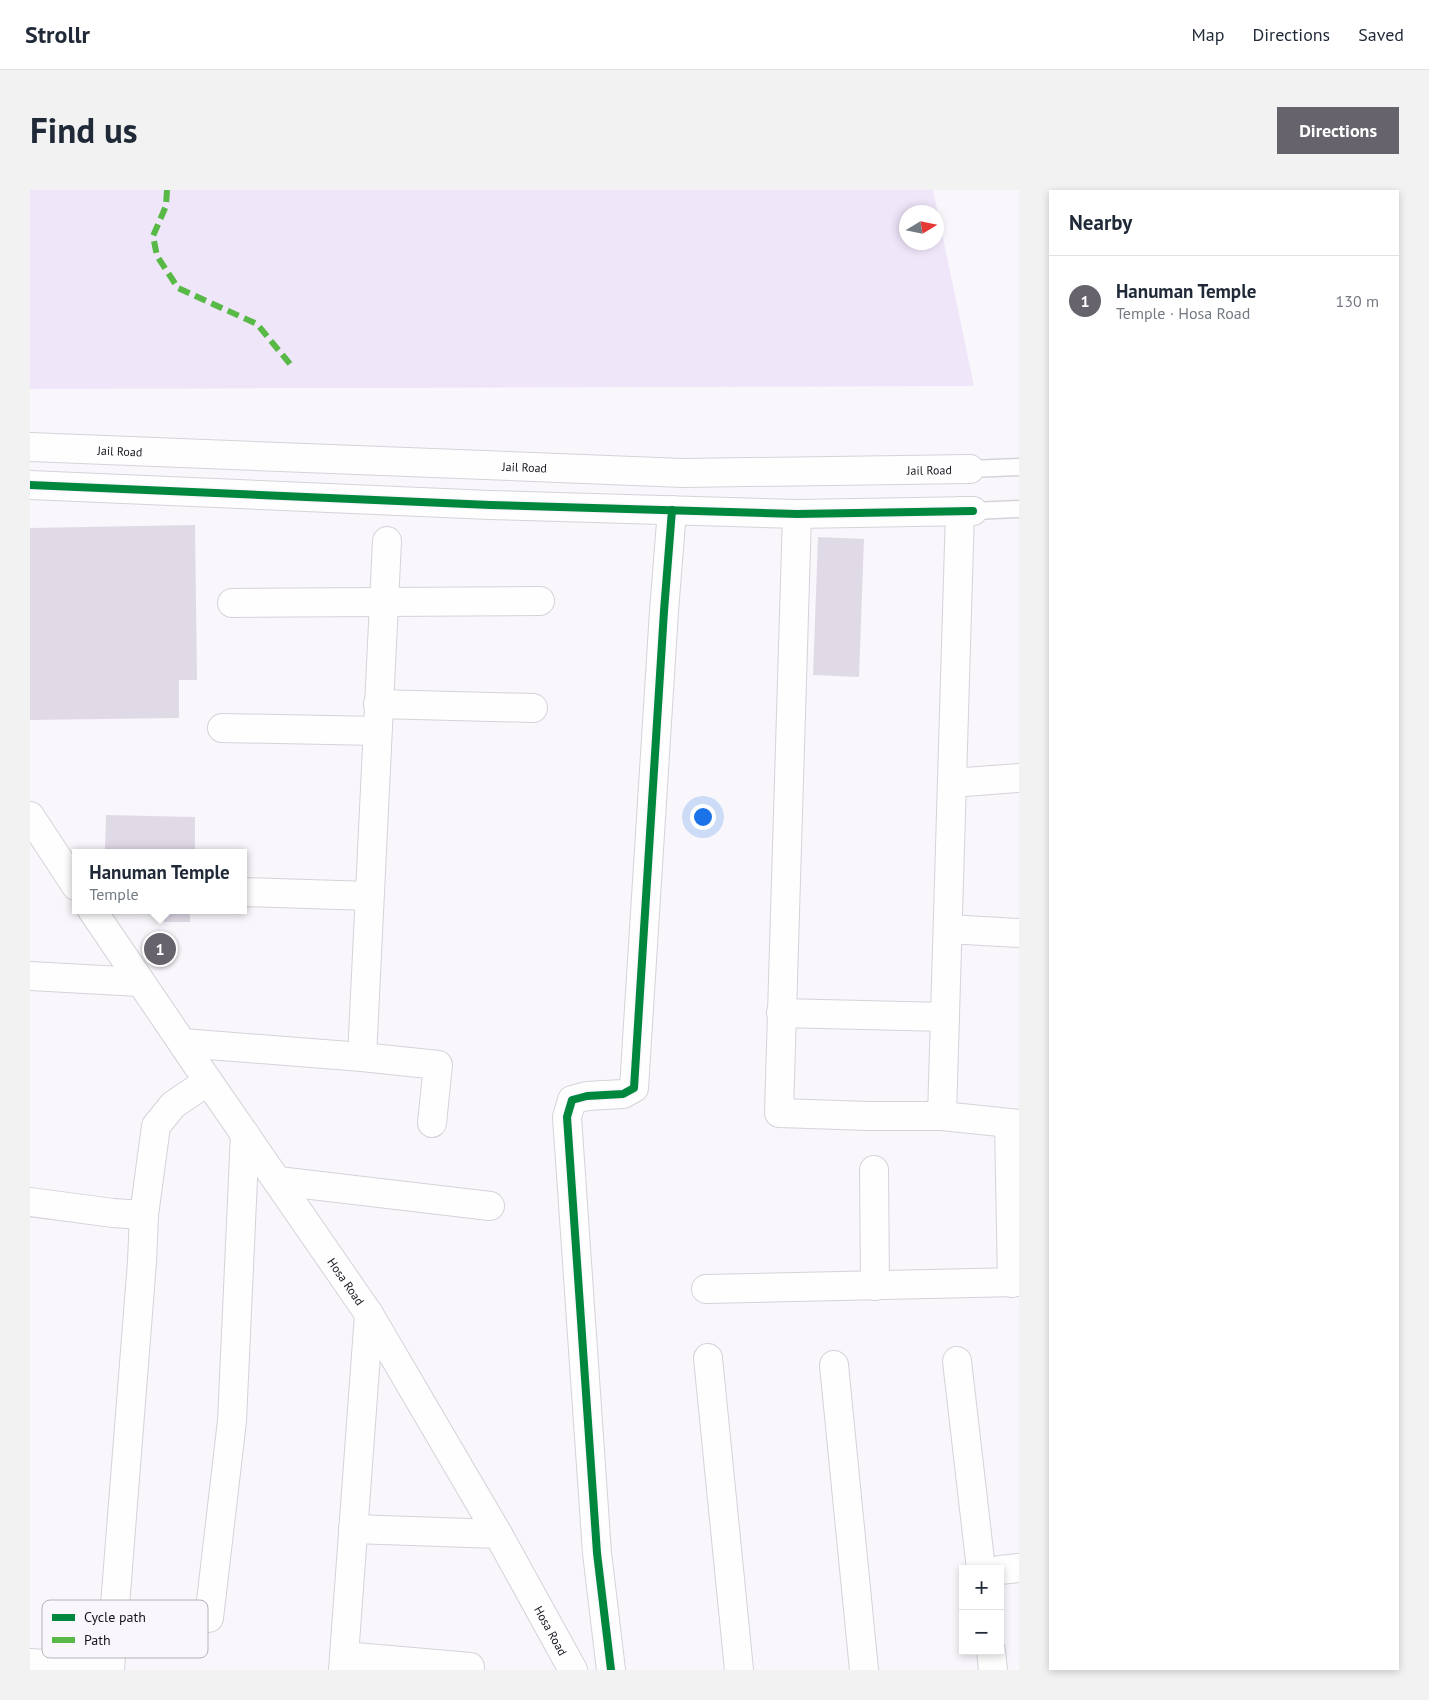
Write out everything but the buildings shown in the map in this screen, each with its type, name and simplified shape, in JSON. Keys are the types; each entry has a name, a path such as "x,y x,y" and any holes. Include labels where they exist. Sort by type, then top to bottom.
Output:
{"street":[{"name":"Jail Road","path":"30,447 683,473 970,469"},
{"path":"30,485 480,505 797,514 967,511 952,782 942,1116"},
{"path":"611,1670 597,1553 567,1117 572,1100 588,1096 623,1094 634,1088 672,510"},
{"path":"706,1289 1015,1282 1014,1123 942,1116 778,1113 797,514"},
{"path":"362,1057 387,541"},
{"path":"232,603 540,601"},
{"path":"378,704 533,708"},
{"path":"222,728 377,731"},
{"path":"952,782 1019,778"},
{"path":"30,816 72,880"},
{"path":"247,892 369,896"},
{"name":"Hosa Road","path":"95,914 139,982 184,1043 208,1081 369,1314 498,1534 573,1670"},
{"path":"948,928 1019,933"},
{"path":"30,976 139,982"},
{"path":"781,1013 945,1017"},
{"path":"184,1043 438,1065 432,1123"},
{"path":"115,1600 144,1215 156,1126 173,1105 208,1081"},
{"path":"209,1618 232,1421 245,1134"},
{"path":"874,1170 876,1286"},
{"path":"278,1181 490,1206"},
{"path":"30,1202 113,1213 144,1215"},
{"path":"369,1314 344,1663 470,1667"},
{"path":"708,1358 739,1670"},
{"path":"957,1361 981,1565"},
{"path":"834,1365 864,1670"},
{"path":"353,1529 498,1534"},
{"path":"1004,1570 1019,1568"},
{"path":"992,1655 994,1670"},
{"path":"30,1663 110,1669 111,1658"}],"lane":[{"name":"Jail Road","path":"970,469 1019,467"},
{"path":"967,511 1019,509"}],"shaded area":[{"path":"30,190 933,190 936,205 899,205 899,250 944,250 944,243 974,386 30,389"}],"marked path":[{"path":"167,190 166,206 153,236 157,256 178,288 257,324 290,364"}],"cycle path":[{"path":"30,485 490,505 797,514 973,511"},
{"path":"611,1670 597,1553 567,1117 572,1100 587,1096 623,1094 634,1088 672,510"}],"place":[{"name":"Hanuman Temple","path":"160,949"}]}
